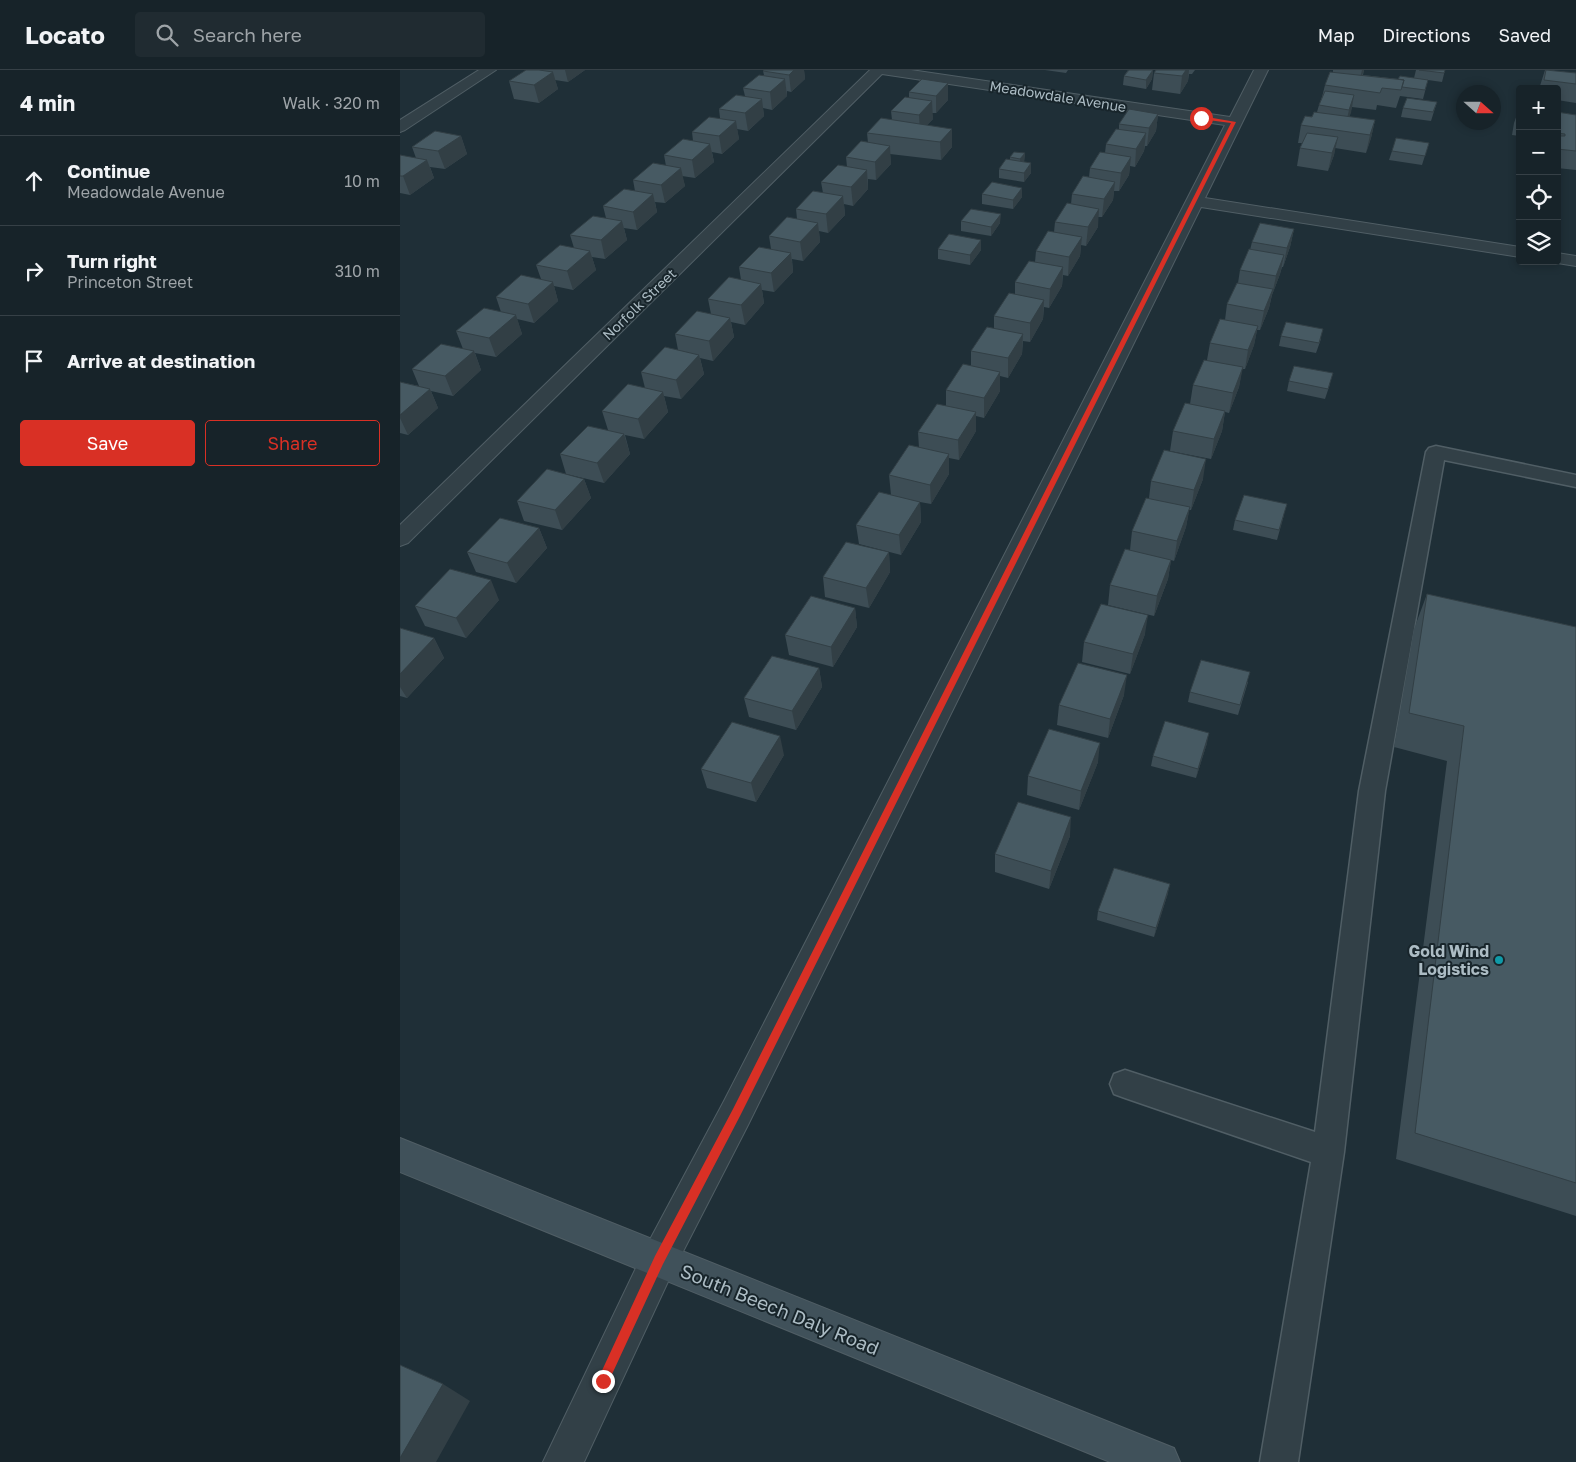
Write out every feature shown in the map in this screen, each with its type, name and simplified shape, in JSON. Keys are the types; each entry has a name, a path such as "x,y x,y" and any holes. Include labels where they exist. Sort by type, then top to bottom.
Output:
{"main road":[{"name":"South Beech Daly Road","path":"400,1155 1160,1462"}],"street":[{"path":"400,127 489,70"},
{"name":"Norfolk Street","path":"400,538 878,70"},
{"name":"Meadowdale Avenue","path":"882,70 1233,122"},
{"path":"563,1462 659,1260 736,1113 1233,122 1261,70"},
{"path":"1194,201 1516,251"},
{"path":"1561,259 1576,261"}],"lane":[{"path":"1279,1462 1328,1152 1372,792 1436,452 1576,481"},
{"path":"1125,1084 1328,1152"}],"building":[{"path":"526,70 553,72 534,85 509,81"},
{"path":"764,70 794,70 789,75"},
{"path":"1129,70 1153,70 1146,80 1124,76"},
{"path":"1156,70 1186,70 1182,76 1154,73"},
{"path":"1419,70 1445,70 1444,73"},
{"path":"1546,70 1576,73 1576,84 1544,80"},
{"path":"1330,72 1404,80 1401,90 1382,88 1380,93 1325,85"},
{"path":"759,75 785,79 770,92 743,88"},
{"path":"1400,76 1428,80 1425,90 1402,87 1404,80 1398,79"},
{"path":"922,79 948,83 936,96 909,92"},
{"path":"1325,91 1354,95 1349,110 1319,105"},
{"path":"736,95 762,99 745,113 719,109"},
{"path":"905,97 932,101 919,115 891,111"},
{"path":"1407,98 1437,102 1433,112 1403,108"},
{"path":"1129,109 1158,114 1149,128 1119,124"},
{"path":"1314,112 1375,120 1370,135 1301,125 1305,116 1312,117"},
{"path":"1561,113 1576,115 1576,151 1561,149 1561,136 1565,136 1565,134 1561,134"},
{"path":"709,117 736,121 719,136 692,132"},
{"path":"881,118 952,129 940,142 867,133"},
{"path":"1116,129 1146,133 1136,149 1106,144"},
{"path":"435,131 461,136 438,151 412,147"},
{"path":"1307,133 1338,137 1332,153 1300,148"},
{"path":"1396,138 1429,143 1425,156 1392,151"},
{"path":"683,139 710,144 692,160 664,155"},
{"path":"861,141 890,146 875,162 846,157"},
{"path":"1014,152 1025,153 1020,159 1010,157"},
{"path":"1100,152 1131,157 1121,173 1090,168"},
{"path":"400,155 427,160 403,176 400,176"},
{"path":"1006,159 1031,163 1024,173 999,169"},
{"path":"653,163 681,168 661,185 633,180"},
{"path":"838,165 867,170 851,187 821,182"},
{"path":"1083,176 1115,182 1104,199 1072,194"},
{"path":"992,182 1022,188 1013,200 982,194"},
{"path":"624,189 653,194 633,212 603,206"},
{"path":"813,191 843,196 826,214 796,209"},
{"path":"1067,203 1099,209 1088,227 1055,222"},
{"path":"971,209 1001,214 991,227 961,221"},
{"path":"593,216 622,221 601,240 570,235"},
{"path":"787,217 818,223 800,242 769,236"},
{"path":"1260,223 1294,229 1287,248 1252,242"},
{"path":"1048,231 1082,237 1069,257 1036,251"},
{"path":"949,234 981,240 970,255 938,249"},
{"path":"560,245 590,251 567,271 536,265"},
{"path":"759,247 791,253 771,273 739,267"},
{"path":"1249,249 1284,255 1276,276 1240,270"},
{"path":"1029,261 1063,267 1050,289 1015,282"},
{"path":"521,275 553,282 528,304 496,297"},
{"path":"729,277 761,284 741,305 708,299"},
{"path":"1237,283 1273,289 1264,311 1227,304"},
{"path":"1009,293 1044,300 1030,323 994,316"},
{"path":"484,308 516,315 489,338 456,331"},
{"path":"697,311 730,318 709,341 675,334"},
{"path":"1220,319 1258,326 1248,350 1210,343"},
{"path":"1286,322 1323,329 1319,343 1281,336"},
{"path":"987,327 1023,334 1008,358 971,351"},
{"path":"441,344 474,351 445,376 412,369"},
{"path":"665,347 699,355 676,380 641,372"},
{"path":"1204,360 1243,367 1233,393 1193,385"},
{"path":"963,364 1000,372 984,398 946,390"},
{"path":"1294,366 1333,373 1328,389 1289,381"},
{"path":"400,382 430,389 400,415"},
{"path":"628,384 663,392 638,419 602,411"},
{"path":"1185,403 1225,411 1214,439 1173,431"},
{"path":"937,404 976,412 958,440 918,432"},
{"path":"588,426 624,434 597,463 560,454"},
{"path":"909,445 949,454 930,485 889,475"},
{"path":"1164,450 1206,459 1194,490 1151,481"},
{"path":"547,469 584,479 555,510 517,501"},
{"path":"879,492 920,502 899,535 856,525"},
{"path":"1244,495 1287,504 1279,530 1235,520"},
{"path":"1146,498 1190,507 1177,541 1132,531"},
{"path":"500,518 539,528 507,563 467,552"},
{"path":"846,542 889,552 866,588 823,577"},
{"path":"1125,549 1171,560 1157,596 1110,585"},
{"path":"450,569 491,580 456,618 415,606"},
{"name":"Gold Wind Logistics","path":"1427,594 1576,627 1576,1183 1415,1133 1464,726 1409,713"},
{"path":"811,596 855,608 831,647 785,635"},
{"path":"1101,604 1148,615 1133,654 1084,642"},
{"path":"400,628 434,638 400,674"},
{"path":"772,656 819,668 792,711 744,698"},
{"path":"1201,660 1250,672 1240,705 1190,692"},
{"path":"1078,663 1127,675 1110,719 1059,705"},
{"path":"1165,721 1209,733 1198,769 1153,756"},
{"path":"732,722 780,736 751,783 701,769"},
{"path":"1049,729 1100,743 1081,791 1028,776"},
{"path":"1018,802 1071,817 1051,871 995,854"},
{"path":"1114,868 1170,884 1156,928 1098,911"},
{"path":"400,1365 443,1384 400,1458"}],"place":[{"name":"Gold Wind Logistics","path":"1499,960"}],"route":[{"path":"603,1381 659,1260 736,1113 1233,122 1201,118"}]}
